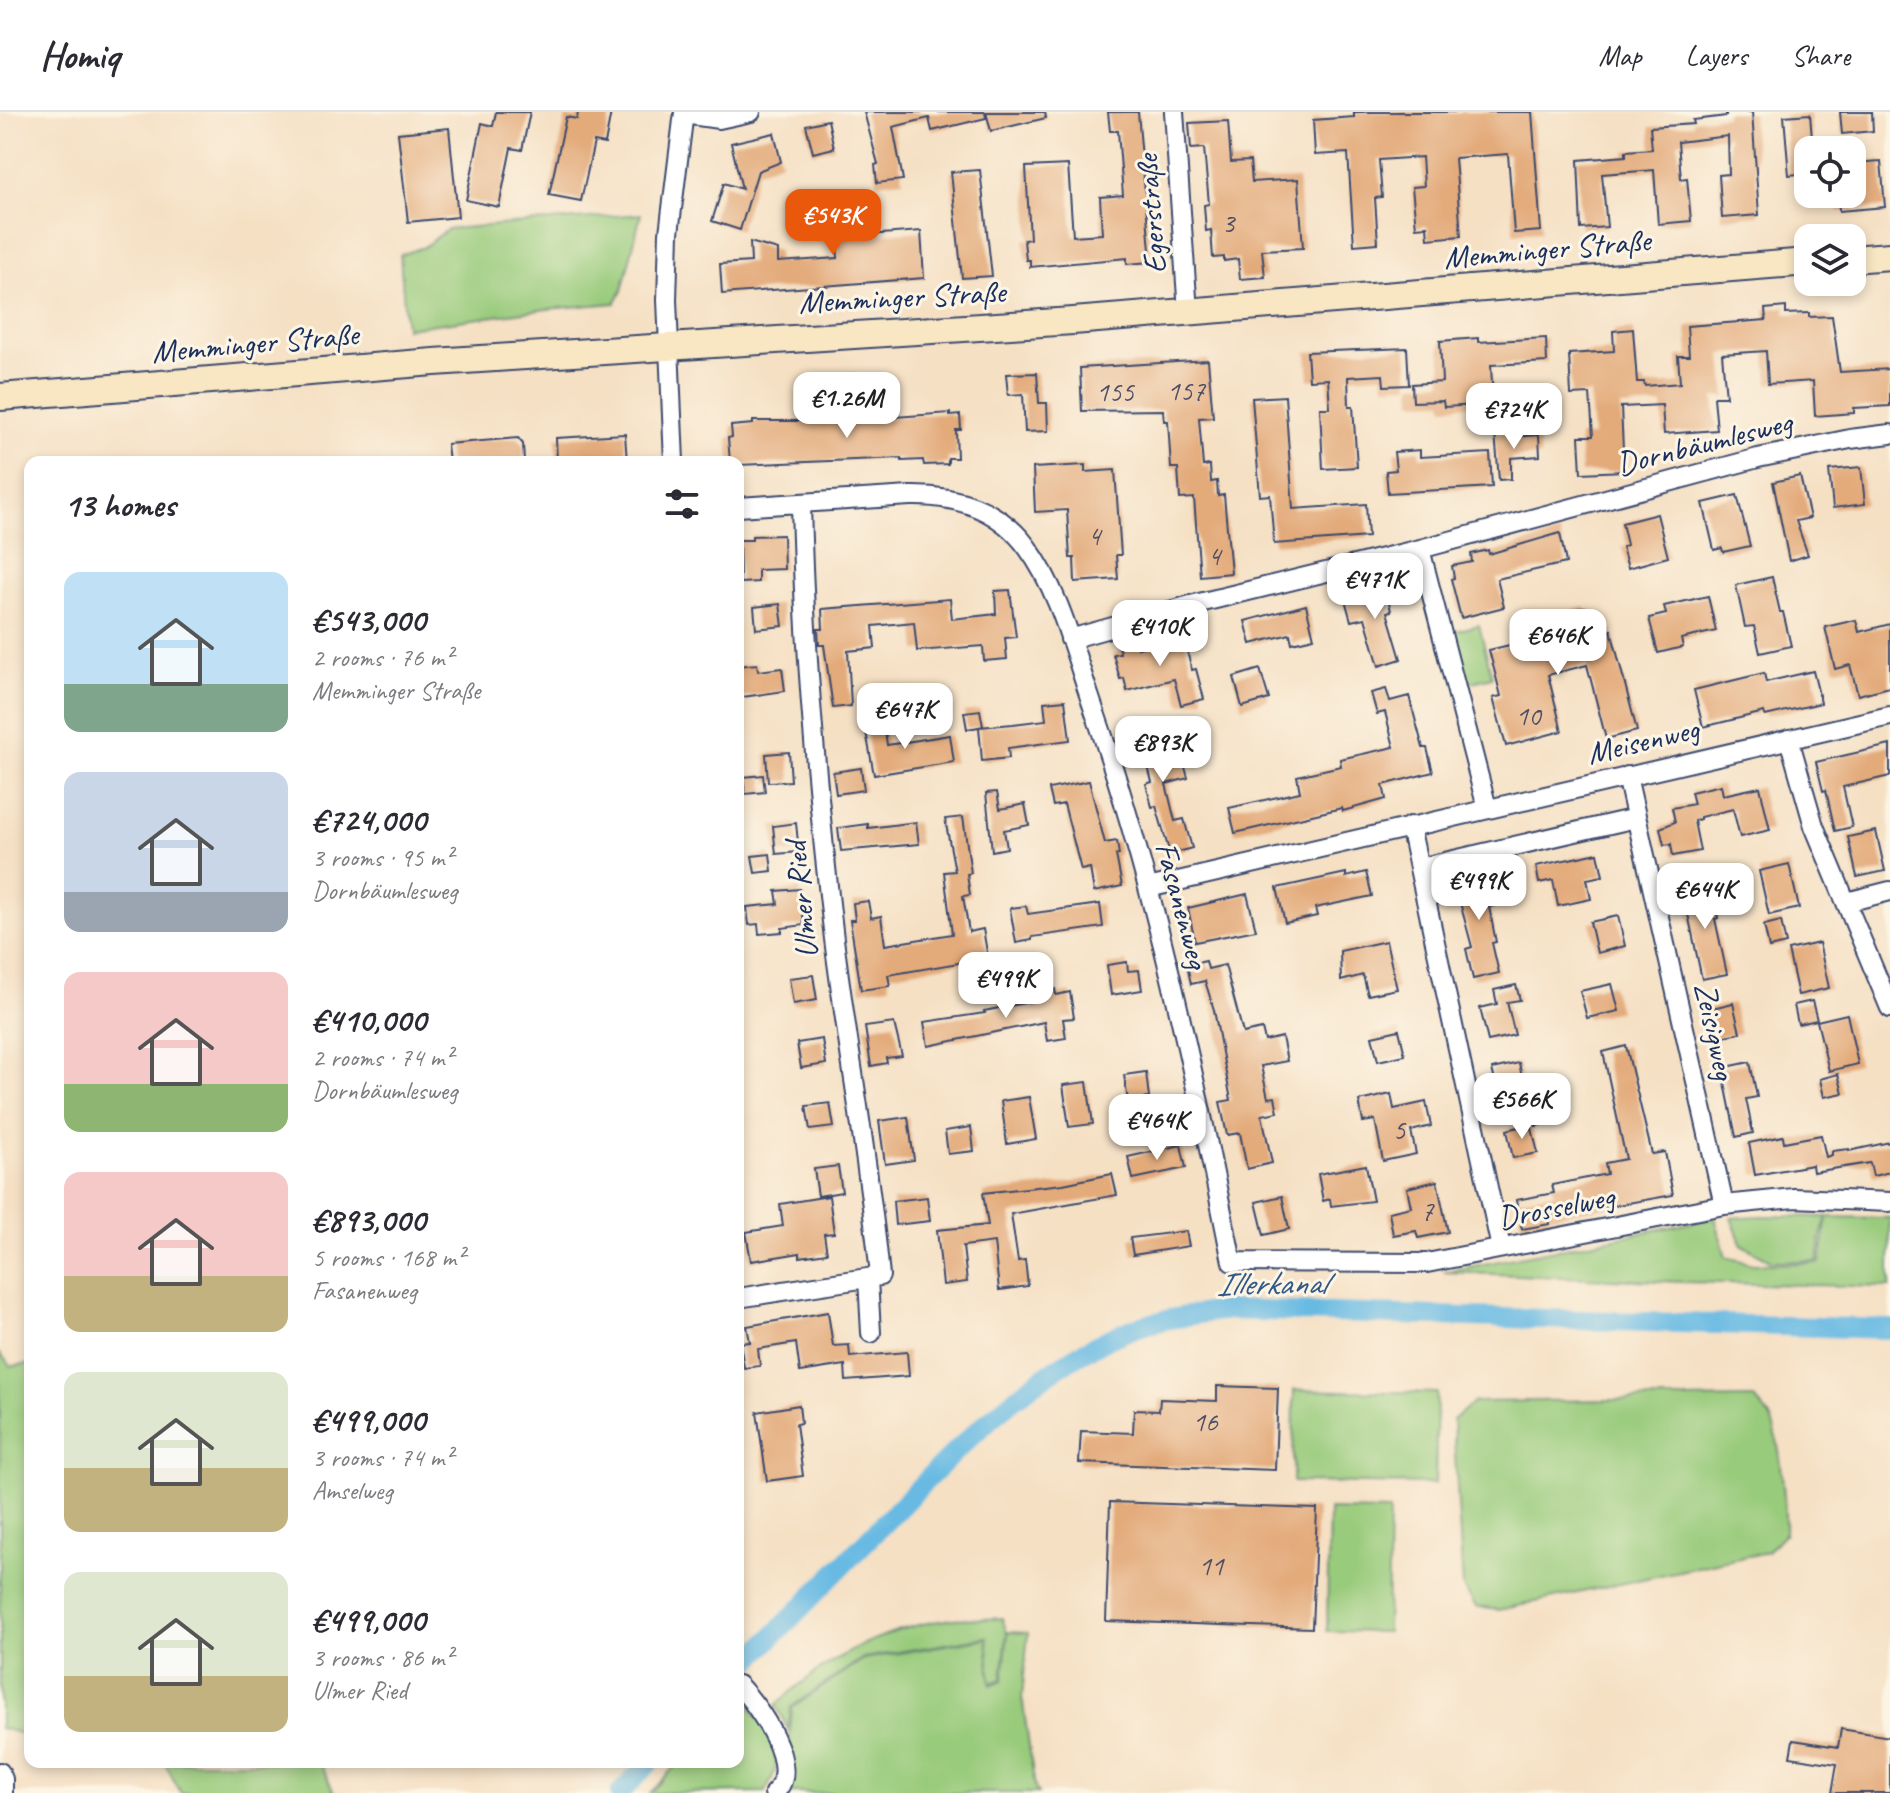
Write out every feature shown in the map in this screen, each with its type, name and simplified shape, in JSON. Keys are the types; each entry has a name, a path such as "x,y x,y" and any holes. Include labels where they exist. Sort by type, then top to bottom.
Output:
{"main road":[{"path":"1866,258 1890,256"},
{"name":"Memminger Straße","path":"0,397 434,362 1188,312 1794,263"}],"street":[{"path":"674,456 668,346 669,233 684,113 719,119 751,112"},
{"name":"Egerstraße","path":"1174,112 1188,312"},
{"name":"Dornbäumlesweg","path":"1070,639 1758,458 1890,434"},
{"name":"Fasanenweg","path":"744,507 935,496 978,507 996,517 1026,545 1045,578 1070,639 1109,752 1148,888 1204,1121 1232,1262"},
{"name":"Ulmer Ried","path":"801,503 804,631 832,918 872,1193 880,1276 868,1278 871,1333"},
{"path":"1420,549 1487,808"},
{"name":"Meisenweg","path":"1148,888 1890,716"},
{"path":"1789,739 1814,826 1890,1008"},
{"name":"Zeisigweg","path":"1627,776 1724,1205"},
{"path":"1419,868 1636,818"},
{"path":"1410,826 1501,1248"},
{"path":"1847,902 1890,891"},
{"name":"Drosselweg","path":"1232,1262 1427,1263 1724,1205 1794,1198 1890,1202"},
{"path":"744,1297 868,1278"},
{"path":"744,1691 773,1732 780,1753 784,1779 774,1793"},
{"path":"0,1772 3,1793"}],"green space":[{"path":"641,214 622,291 615,303 406,328 400,255 424,247 448,229"},
{"path":"1479,625 1492,677 1464,684 1451,632"},
{"path":"1827,1217 1818,1261 1772,1261 1742,1245 1731,1218"},
{"path":"1827,1217 1890,1218 1890,1287 1444,1272 1715,1218 1726,1257 1753,1264 1820,1263"},
{"path":"0,1354 11,1366 24,1365 24,1734 0,1728"},
{"path":"1294,1390 1437,1393 1435,1484 1293,1482"},
{"path":"1753,1398 1772,1422 1778,1445 1785,1509 1785,1533 1767,1552 1499,1610 1476,1607 1463,1587 1453,1420 1474,1402"},
{"path":"1329,1510 1389,1511 1387,1632 1327,1631"},
{"path":"1002,1618 1007,1633 1002,1679 991,1683 987,1637 863,1658 791,1707 788,1730 776,1705 833,1661 899,1630 946,1620"},
{"path":"1008,1632 1028,1633 1022,1697 1038,1793 779,1793 786,1788 792,1708 864,1659 987,1638 991,1685 1003,1680"},
{"path":"744,1699 763,1726 775,1753 775,1770 765,1792 650,1793 673,1768 744,1768"},
{"path":"167,1768 323,1768 334,1793 181,1793"}],"building":[{"path":"496,112 530,112 522,150 511,148 499,207 466,200 482,123 493,126"},
{"path":"578,112 611,112 605,144 594,142 581,201 549,195 566,117 577,119"},
{"path":"864,112 985,112 986,118 932,131 929,118 893,127 903,180 877,183 875,165 878,164"},
{"path":"986,112 1045,112 1046,118 991,131"},
{"path":"1108,112 1138,112 1151,262 1127,264 1127,258 1030,267 1024,240 1030,239 1026,167 1068,165 1073,236 1102,234 1100,197 1123,195 1118,131 1110,131"},
{"path":"1354,112 1532,112 1541,231 1514,233 1508,154 1455,158 1461,236 1428,239 1427,226 1416,227 1412,187 1424,186 1422,157 1379,160 1382,197 1375,198 1378,243 1354,245 1348,153 1315,155 1313,120 1354,117"},
{"path":"1726,112 1752,112 1759,215 1722,218 1719,175 1729,174 1728,136 1678,142 1681,179 1687,178 1691,221 1658,224 1654,170 1602,174 1607,227 1581,229 1578,160 1626,156 1626,151 1652,149 1650,127 1694,124 1693,120 1726,116"},
{"path":"1840,112 1872,112 1873,131 1842,134"},
{"path":"1810,114 1812,136 1794,136 1794,174 1789,175 1784,116"},
{"path":"828,120 834,148 813,153 806,125"},
{"path":"1228,121 1231,162 1250,161 1252,182 1298,179 1303,248 1262,250 1265,277 1240,279 1238,259 1224,261 1224,257 1213,258 1211,230 1206,231 1204,205 1209,204 1204,148 1191,149 1189,123"},
{"path":"449,128 458,217 408,222 398,133"},
{"path":"774,133 781,162 758,171 740,230 712,221 724,183 742,189 731,143"},
{"path":"1881,161 1885,207 1839,211 1839,208 1866,208 1866,162"},
{"path":"980,170 992,276 962,278 951,172"},
{"path":"864,190 868,235 921,231 924,278 722,294 720,264 751,262 750,242 778,250 778,262 838,258 833,192"},
{"path":"1786,307 1786,314 1832,316 1840,372 1890,369 1890,406 1854,408 1854,413 1815,416 1813,381 1768,384 1766,351 1722,354 1726,397 1714,397 1717,430 1664,434 1662,405 1621,407 1624,471 1581,473 1579,436 1593,436 1590,394 1571,395 1569,354 1614,351 1613,331 1633,329 1637,382 1644,382 1645,386 1680,383 1678,356 1689,356 1687,326 1766,320 1765,309"},
{"path":"1478,338 1478,342 1546,338 1547,362 1491,365 1493,404 1444,407 1443,401 1413,402 1412,384 1442,382 1440,341"},
{"path":"1407,348 1409,385 1384,386 1383,375 1348,377 1357,467 1323,469 1320,408 1330,408 1328,379 1309,380 1307,352"},
{"path":"1208,360 1213,417 1199,418 1203,466 1210,465 1211,482 1217,481 1218,496 1224,495 1231,573 1200,576 1194,498 1180,499 1178,468 1171,468 1168,421 1164,421 1163,410 1082,411 1080,368"},
{"path":"1037,373 1039,403 1047,403 1048,431 1025,432 1023,394 1008,395 1006,374"},
{"path":"1285,396 1293,509 1366,504 1368,537 1274,544 1270,495 1260,496 1252,398"},
{"path":"950,413 950,416 960,415 961,430 956,430 957,458 948,458 948,464 924,465 923,460 902,461 901,458 744,465 744,456 730,456 731,426 753,424 753,421 838,421"},
{"path":"1510,432 1510,437 1539,435 1540,456 1511,458 1511,479 1499,480 1495,433"},
{"path":"625,434 627,456 557,456 556,438"},
{"path":"518,438 523,444 524,456 448,456 447,444"},
{"path":"1420,450 1420,457 1490,453 1492,487 1388,493 1386,471 1396,470 1394,452"},
{"path":"1085,465 1085,472 1115,470 1121,555 1116,555 1118,579 1075,582 1067,510 1035,512 1033,468"},
{"path":"1861,467 1865,504 1833,508 1829,470"},
{"path":"1800,476 1810,518 1796,521 1808,555 1789,561 1773,482"},
{"path":"1737,495 1750,546 1723,552 1722,548 1714,550 1703,503"},
{"path":"1657,514 1668,557 1628,568 1622,547 1627,545 1622,523"},
{"path":"1560,533 1566,563 1497,579 1504,607 1461,618 1451,579 1454,578 1452,566 1472,562 1471,554 1488,550 1489,554"},
{"path":"783,535 784,569 758,570 758,582 744,583 744,540 752,540 752,536"},
{"path":"1772,577 1791,646 1760,653 1754,626 1745,627 1736,585"},
{"path":"1385,585 1391,611 1387,612 1401,659 1379,666 1365,618 1351,621 1344,596"},
{"path":"1010,590 1016,637 1005,638 1007,659 984,661 983,646 917,651 914,622 873,626 875,648 848,651 851,706 833,708 824,645 819,645 818,629 823,629 822,609 950,599 952,619 996,614 995,591"},
{"path":"1708,596 1716,631 1681,639 1683,647 1658,653 1649,618 1666,614 1664,606"},
{"path":"780,604 783,626 756,629 754,607"},
{"path":"1306,605 1314,638 1292,643 1290,634 1251,644 1245,621"},
{"path":"1585,607 1592,635 1611,630 1637,731 1606,739 1587,665 1548,675 1562,731 1506,746 1493,698 1501,696 1489,650 1530,640 1525,622"},
{"path":"1856,620 1859,632 1890,624 1890,687 1858,695 1850,665 1835,669 1825,627"},
{"path":"1183,636 1204,699 1181,705 1174,679 1127,691 1113,654 1120,653 1119,646 1136,642 1138,648"},
{"path":"757,664 758,671 782,668 785,691 744,697 744,665"},
{"path":"1260,669 1269,699 1242,707 1234,677"},
{"path":"1813,671 1821,703 1765,716 1764,712 1703,727 1694,690 1764,673 1766,682"},
{"path":"1386,689 1390,701 1409,696 1433,772 1383,785 1386,799 1235,833 1229,808 1300,792 1297,776 1341,766 1340,759 1394,747 1385,712 1377,714 1371,693"},
{"path":"1065,700 1070,740 1008,748 1009,758 982,761 979,727 1046,720 1044,702"},
{"path":"980,710 983,726 967,729 964,712"},
{"path":"883,718 887,745 950,735 954,762 874,775 864,721"},
{"path":"1153,720 1162,754 1180,749 1188,778 1166,784 1175,821 1184,819 1192,848 1170,854 1156,806 1152,807 1146,784 1152,782 1144,751 1139,752 1133,725"},
{"path":"1890,745 1890,776 1843,787 1852,827 1835,831 1816,762"},
{"path":"789,752 791,781 768,782 766,754"},
{"path":"861,768 864,790 836,794 833,772"},
{"path":"763,775 765,792 745,794 744,777"},
{"path":"1089,781 1105,843 1117,841 1119,855 1116,855 1122,886 1094,892 1090,868 1081,870 1064,804 1053,806 1049,789"},
{"path":"1721,785 1723,795 1760,787 1770,830 1740,837 1733,809 1700,817 1694,821 1700,851 1673,856 1671,844 1664,845 1660,828 1675,822 1672,808 1694,804 1691,792"},
{"path":"997,792 1000,809 1025,804 1029,825 1004,830 1007,848 992,851 986,793"},
{"path":"963,817 971,873 967,874 970,895 963,896 969,932 983,929 988,958 888,975 890,986 861,990 850,920 855,920 853,903 868,901 871,918 881,916 885,945 952,934 944,872 955,871 945,819"},
{"path":"916,822 919,844 841,851 838,828"},
{"path":"796,823 799,852 776,854 773,826"},
{"path":"1876,831 1885,871 1857,877 1848,837"},
{"path":"1598,853 1603,876 1587,879 1591,899 1558,906 1553,880 1539,883 1536,866"},
{"path":"770,854 772,871 755,873 752,856"},
{"path":"1789,864 1799,908 1769,915 1759,871"},
{"path":"1366,872 1372,896 1315,908 1317,916 1285,923 1277,888 1346,873 1346,877"},
{"path":"1490,872 1498,905 1489,907 1496,942 1492,943 1499,973 1473,979 1466,949 1472,947 1454,880"},
{"path":"1711,885 1727,974 1702,979 1683,891"},
{"path":"800,889 804,925 782,928 782,932 759,934 758,924 749,925 747,907 778,904 776,891"},
{"path":"1247,894 1256,930 1195,942 1188,908"},
{"path":"1100,904 1103,927 1032,937 1032,940 1016,943 1010,908 1026,906 1028,914"},
{"path":"1618,916 1625,946 1597,953 1590,922"},
{"path":"1781,921 1786,944 1769,948 1764,925"},
{"path":"1386,941 1397,989 1368,995 1363,975 1341,981 1340,951"},
{"path":"1819,943 1829,988 1798,995 1788,950"},
{"path":"1206,961 1208,969 1225,965 1243,1033 1262,1029 1265,1041 1282,1037 1287,1061 1261,1066 1268,1098 1275,1097 1278,1112 1262,1115 1272,1163 1247,1169 1240,1133 1227,1135 1220,1102 1231,1100 1214,1010 1205,981 1191,984 1187,965"},
{"path":"1127,962 1128,971 1139,970 1142,990 1111,995 1107,965"},
{"path":"813,975 817,1000 793,1004 789,978"},
{"path":"1612,984 1619,1011 1587,1018 1580,991"},
{"path":"1516,985 1520,1000 1507,1002 1515,1035 1488,1041 1480,1008 1497,1004 1494,990"},
{"path":"1055,989 1056,995 1070,992 1074,1018 1063,1019 1066,1038 1047,1041 1044,1022 928,1046 924,1022 985,1013 1040,1000 1039,992"},
{"path":"1812,1001 1817,1020 1798,1024 1794,1005"},
{"path":"1733,1003 1740,1033 1714,1038 1708,1009"},
{"path":"1847,1014 1858,1064 1829,1071 1817,1021"},
{"path":"894,1023 902,1056 886,1058 887,1063 871,1066 865,1027"},
{"path":"1399,1030 1405,1055 1378,1061 1372,1036"},
{"path":"822,1039 826,1064 801,1068 797,1043"},
{"path":"1626,1046 1652,1154 1665,1152 1673,1195 1549,1217 1550,1224 1522,1229 1516,1200 1554,1193 1552,1185 1607,1174 1605,1163 1626,1159 1603,1052"},
{"path":"1750,1062 1757,1097 1746,1099 1753,1133 1736,1137 1722,1068"},
{"path":"1519,1063 1525,1091 1499,1097 1492,1069"},
{"path":"1146,1072 1149,1098 1128,1101 1124,1075"},
{"path":"1838,1074 1843,1093 1824,1097 1820,1079"},
{"path":"1087,1082 1093,1124 1069,1127 1063,1085"},
{"path":"1391,1094 1394,1109 1426,1102 1431,1126 1411,1131 1416,1154 1383,1161 1375,1120 1363,1122 1359,1101"},
{"path":"1029,1097 1036,1139 1007,1144 1001,1101"},
{"path":"830,1103 834,1127 810,1130 806,1106"},
{"path":"1551,1105 1555,1121 1536,1126 1532,1110"},
{"path":"908,1117 914,1160 885,1164 879,1121"},
{"path":"1531,1124 1538,1153 1513,1158 1507,1130"},
{"path":"971,1127 974,1151 948,1154 945,1131"},
{"path":"1821,1135 1826,1157 1832,1155 1832,1151 1849,1151 1890,1142 1890,1172 1873,1176 1870,1163 1813,1172 1812,1165 1755,1175 1749,1143 1783,1136 1784,1142"},
{"path":"1181,1145 1186,1168 1133,1179 1128,1157"},
{"path":"1366,1165 1373,1201 1331,1206 1330,1199 1323,1201 1318,1174"},
{"path":"838,1166 842,1192 818,1196 814,1169"},
{"path":"1112,1174 1117,1195 1011,1214 1018,1261 1025,1260 1028,1286 999,1290 994,1242 963,1246 967,1282 943,1285 937,1230 988,1225 983,1193 1063,1184"},
{"path":"1437,1181 1448,1232 1418,1238 1416,1231 1393,1235 1389,1212 1411,1207 1407,1188"},
{"path":"829,1196 834,1233 824,1234 827,1253 800,1257 800,1253 751,1261 746,1232 783,1226 780,1204"},
{"path":"1282,1196 1289,1229 1264,1235 1256,1202"},
{"path":"927,1197 930,1221 895,1225 893,1201"},
{"path":"1186,1231 1189,1246 1133,1255 1130,1238"},
{"path":"828,1312 833,1346 849,1345 850,1357 907,1352 909,1376 846,1381 845,1365 800,1372 796,1343 758,1349 760,1366 744,1368 744,1343 750,1342 747,1326"},
{"path":"1217,1386 1278,1388 1275,1470 1079,1463 1081,1431 1133,1433 1134,1410 1159,1411 1160,1399 1217,1401"},
{"path":"799,1405 801,1423 796,1424 803,1476 767,1481 757,1412"},
{"path":"1110,1502 1317,1509 1312,1628 1106,1621"},
{"path":"1841,1729 1890,1737 1890,1793 1832,1793 1837,1764 1790,1757 1793,1740 1838,1747"}],"waterway":[{"name":"Illerkanal","path":"744,1666 943,1463 998,1413 1056,1368 1088,1349 1148,1324 1228,1310 1890,1329"},
{"name":"Illerkanal","path":"620,1793 644,1768"}]}
